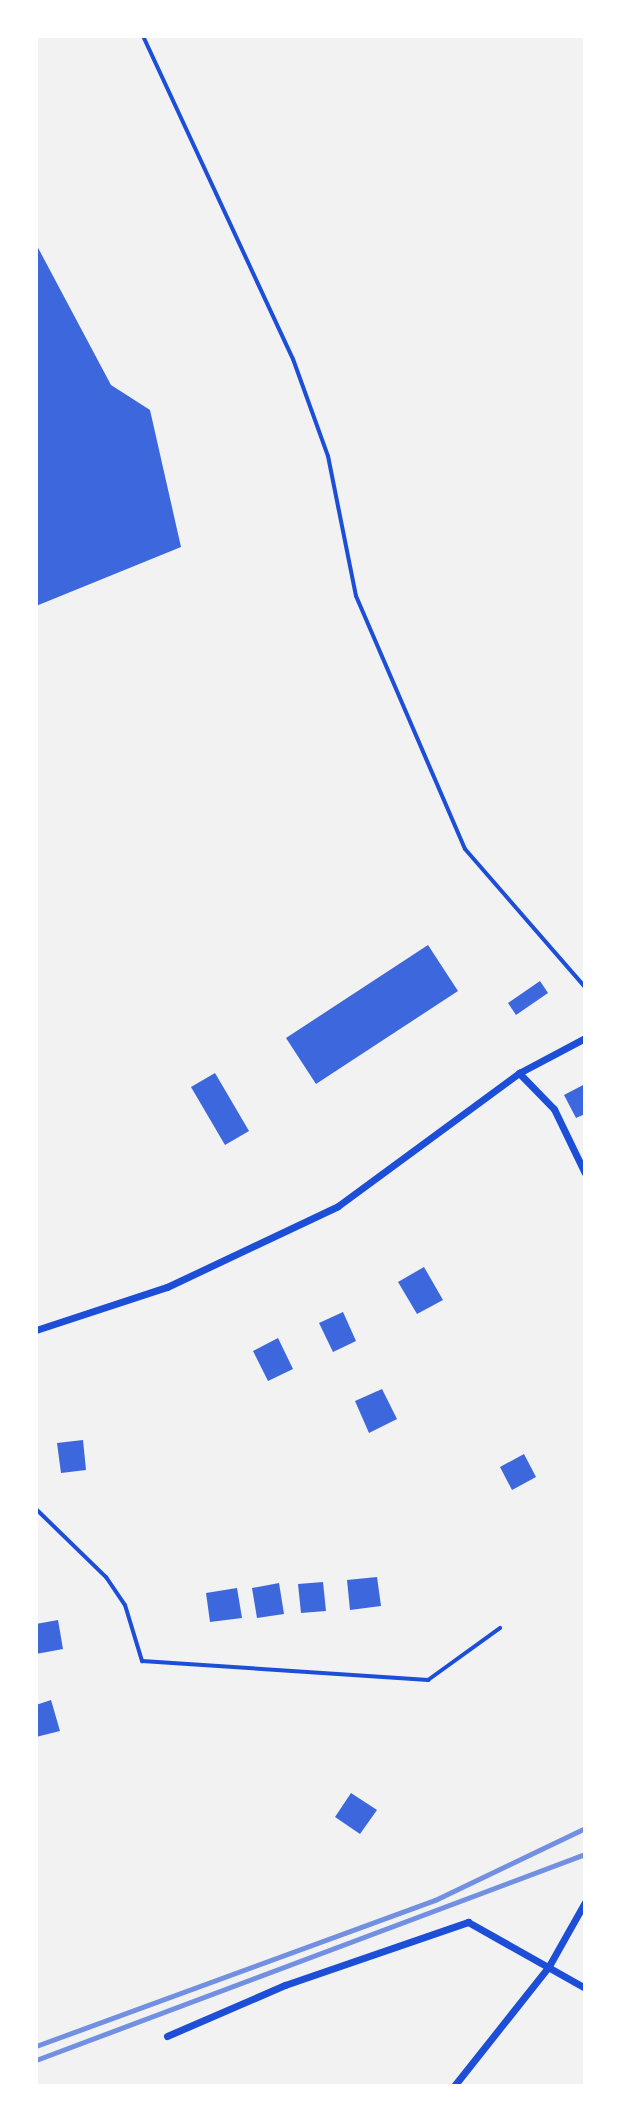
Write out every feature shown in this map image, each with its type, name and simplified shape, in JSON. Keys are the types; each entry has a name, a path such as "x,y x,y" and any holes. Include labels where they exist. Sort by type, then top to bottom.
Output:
{"street":[{"path":"36,1330 167,1287 338,1206 519,1073 585,1038"},
{"path":"519,1073 554,1109 585,1173"},
{"path":"454,2086 549,1966 585,1902"},
{"path":"167,2036 285,1985 468,1922 585,1988"}],"lane":[{"path":"143,36 293,359 328,456 356,596 465,849 585,987"},
{"path":"36,1509 60,1525 113,1586 142,1661 428,1680 500,1628"}],"building":[{"path":"36,244 111,385 150,410 181,547 36,606"},
{"path":"428,945 458,991 316,1084 286,1038"},
{"path":"540,981 548,993 516,1015 508,1003"},
{"path":"215,1073 249,1131 225,1145 191,1087"},
{"path":"585,1084 585,1114 576,1118 564,1095"},
{"path":"424,1267 443,1300 417,1314 398,1282"},
{"path":"343,1312 356,1341 333,1352 319,1323"},
{"path":"278,1338 293,1369 268,1381 253,1351"},
{"path":"382,1389 397,1419 369,1433 355,1401"},
{"path":"83,1440 86,1470 61,1473 57,1443"},
{"path":"524,1454 536,1477 512,1490 500,1467"},
{"path":"377,1577 381,1606 350,1610 347,1580"},
{"path":"323,1582 326,1611 301,1613 298,1584"},
{"path":"279,1583 284,1614 257,1618 252,1588"},
{"path":"237,1588 242,1618 210,1622 206,1593"},
{"path":"58,1620 63,1649 36,1654 36,1624"},
{"path":"51,1700 60,1731 36,1737 36,1705"},
{"path":"351,1793 377,1810 360,1834 335,1817"}],"railway":[{"path":"36,2046 435,1900 585,1828"},
{"path":"36,2060 585,1854"}]}
